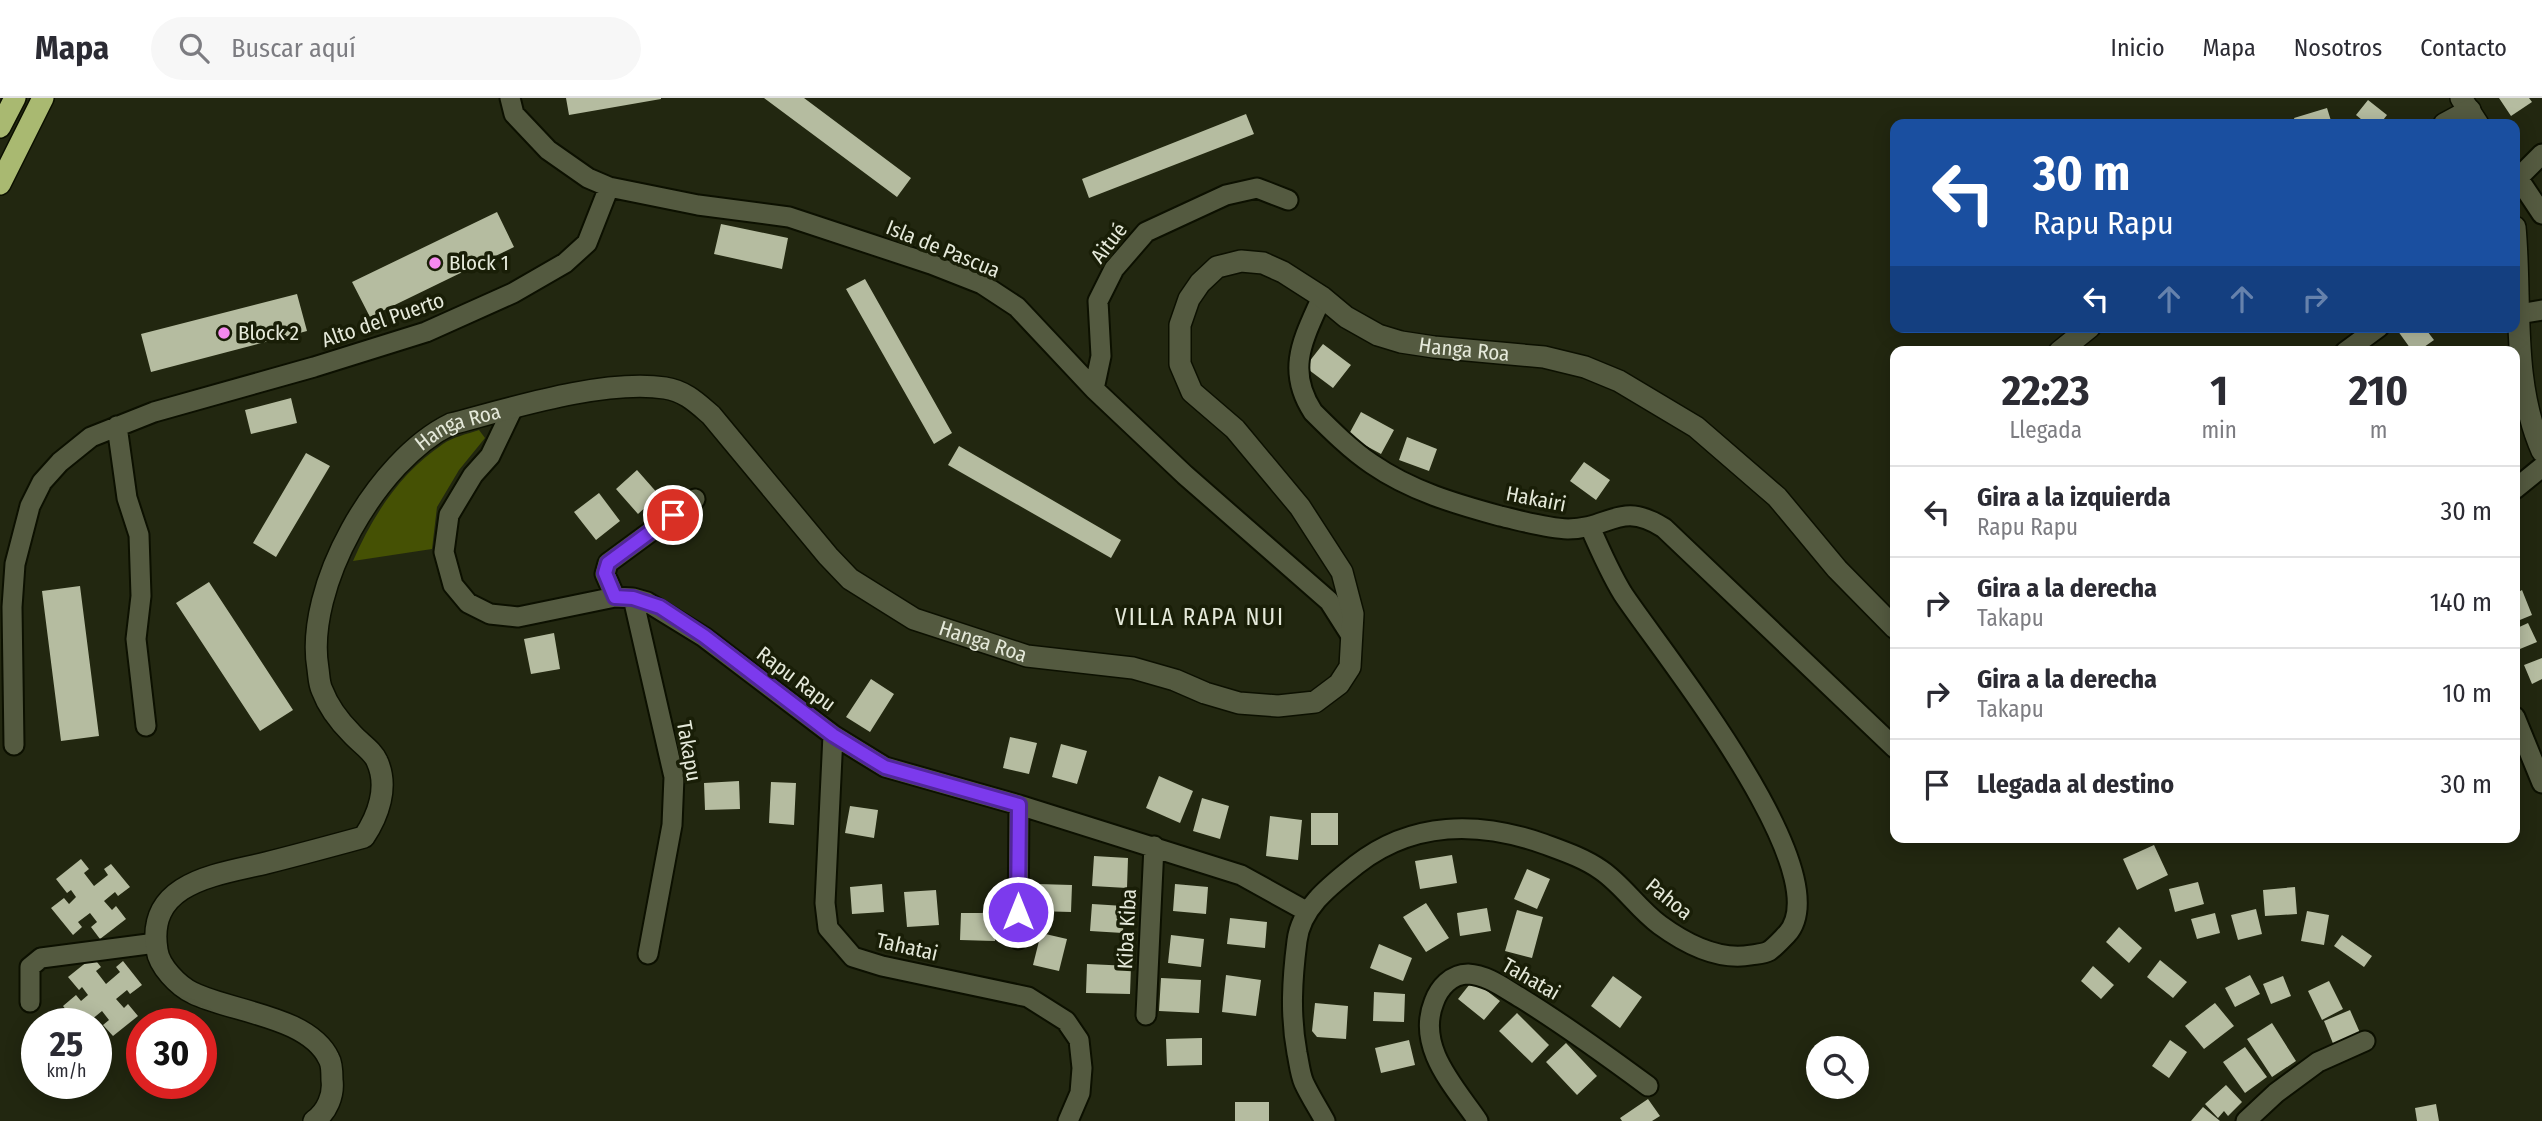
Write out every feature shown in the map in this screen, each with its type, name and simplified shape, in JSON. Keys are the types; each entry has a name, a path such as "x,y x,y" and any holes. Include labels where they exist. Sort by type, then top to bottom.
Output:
{"highway":[{"path":"0,127 15,98"},
{"path":"0,184 43,98"}],"street":[{"name":"Isla de Pascua","path":"510,98 514,114 548,150 588,178 609,187 698,205 789,217 931,264 982,284 1017,307 1094,389 1185,475 1329,601 1350,634"},
{"path":"2454,119 2470,111"},
{"path":"2520,175 2542,154"},
{"path":"2520,184 2542,214"},
{"name":"Alto del Puerto","path":"13,745 12,581 19,542 30,506 41,482 60,462 91,437 117,426 154,412 377,348 463,317 544,277 587,243 609,187"},
{"name":"Aitué","path":"1094,389 1101,356 1098,301 1114,269 1146,232 1226,195 1257,188 1288,200"},
{"name":"Hanga Roa","path":"156,943 154,934 162,907 180,889 206,878 364,837 373,824 381,799 377,761 352,735 321,689 316,656 318,617 331,574 359,516 391,472 435,432 451,424 573,394 634,387 667,388 690,397 711,415 850,579 914,618 1027,656 1133,668 1175,680 1205,694 1240,703 1278,706 1315,702 1339,684 1350,667 1353,614 1342,572 1300,507 1235,429 1192,392 1180,364 1180,325 1189,299 1217,267 1241,261 1263,263 1283,272 1378,335 1434,347 1544,357 1619,381 1696,427 1777,497 1838,569 1890,623"},
{"name":"Hakairi","path":"1322,297 1298,359 1299,380 1312,412 1373,465 1450,503 1529,523 1567,529 1590,527 1607,520 1631,516 1647,517 1664,528 1890,743"},
{"path":"2520,314 2542,310"},
{"path":"2520,331 2528,410 2542,452"},
{"path":"2066,346 2083,333"},
{"path":"2353,346 2371,333"},
{"path":"513,408 490,456 473,475 449,515 444,552 453,585 468,603 489,614 518,617 624,598"},
{"path":"117,426 120,463 127,498 139,535 141,596 136,639 146,726"},
{"path":"2520,485 2542,467"},
{"name":"Takapu","path":"648,954 672,825 674,777 624,598 605,573 608,563 695,499"},
{"name":"Pahoa","path":"1306,911 1349,871 1388,844 1430,830 1472,828 1517,835 1567,852 1590,864 1601,870 1659,924 1698,948 1734,958 1768,952 1790,931 1799,903 1788,856 1772,820 1729,742 1622,592 1605,563 1590,527"},
{"name":"Rapu Rapu","path":"624,598 660,607 704,636 833,735 885,767 1019,805 1241,875 1306,911"},
{"path":"2520,729 2542,783"},
{"name":"Tahatai","path":"833,735 825,903 828,928 853,957 882,966 1028,997 1066,1021 1079,1040 1082,1068 1080,1093 1068,1121"},
{"path":"1018,939 1019,805"},
{"name":"Kiba Kiba","path":"1146,1014 1154,846"},
{"path":"1306,911 1297,935 1291,987 1293,1029 1303,1080 1325,1121"},
{"path":"30,1002 30,967 41,958 156,943 158,958 173,978 192,993 285,1023 316,1042 330,1060 333,1086 329,1104 314,1121"},
{"name":"Tahatai","path":"1478,1121 1439,1063 1429,1038 1429,1014 1438,991 1452,978 1468,974 1490,980 1568,1027 1648,1086"},
{"path":"2246,1121 2276,1093 2318,1062 2365,1041"}],"green space":[{"path":"479,430 485,438 459,470 437,507 432,549 353,561 379,511 414,468 447,442"}],"building":[{"path":"566,98 661,98 661,99 569,115"},
{"path":"764,98 804,98 911,178 897,197"},
{"path":"2499,98 2529,98 2532,102 2511,116"},
{"path":"2368,100 2387,115 2384,119 2361,119 2356,115"},
{"path":"2327,108 2330,119 2294,119"},
{"path":"1246,114 1254,134 1089,198 1082,179"},
{"name":"Block 1","path":"497,212 514,247 370,317 352,282"},
{"path":"721,224 788,238 782,269 714,254"},
{"path":"865,279 952,433 934,444 846,289"},
{"name":"Block 2","path":"297,294 307,331 151,372 141,334"},
{"path":"2399,333 2429,333 2434,340 2426,346 2409,346"},
{"path":"1323,344 1351,365 1333,388 1305,367"},
{"path":"291,398 297,423 251,434 245,410"},
{"path":"1361,412 1394,430 1381,454 1348,436"},
{"path":"1407,437 1437,449 1429,471 1399,460"},
{"path":"959,446 1121,540 1111,558 948,465"},
{"path":"306,453 330,466 276,557 253,543"},
{"path":"1584,462 1610,480 1596,500 1570,481"},
{"path":"637,470 659,495 638,514 616,489"},
{"path":"599,493 620,521 596,540 574,512"},
{"path":"209,582 293,710 260,731 176,603"},
{"path":"80,586 99,736 61,741 42,591"},
{"path":"2522,590 2532,615 2520,620"},
{"path":"2528,623 2537,642 2520,649 2520,627"},
{"path":"554,633 560,669 531,674 524,639"},
{"path":"2542,658 2542,679 2532,684 2524,665"},
{"path":"871,679 894,694 870,732 846,717"},
{"path":"1010,737 1037,743 1029,774 1003,768"},
{"path":"1061,744 1087,751 1077,784 1052,777"},
{"path":"1159,776 1193,791 1180,823 1146,808"},
{"path":"739,781 740,809 705,810 704,783"},
{"path":"771,782 796,783 794,825 769,823"},
{"path":"1202,798 1229,806 1220,839 1193,831"},
{"path":"850,806 878,810 874,838 845,833"},
{"path":"1311,813 1338,813 1338,845 1311,845"},
{"path":"1270,816 1302,820 1298,860 1266,856"},
{"path":"2154,845 2168,875 2137,890 2123,859"},
{"path":"1452,855 1457,883 1420,889 1415,861"},
{"path":"1094,856 1128,858 1127,888 1092,886"},
{"path":"81,859 89,869 84,873 94,886 108,875 104,869 111,864 130,887 118,896 115,892 104,901 112,910 116,906 126,919 100,939 91,927 97,922 90,913 78,922 82,927 73,935 51,908 64,898 69,904 76,897 71,890 67,893 56,879"},
{"path":"1527,869 1550,879 1537,909 1514,899"},
{"path":"2198,882 2204,904 2175,912 2169,889"},
{"path":"882,884 884,912 852,914 850,887"},
{"path":"1037,884 1072,885 1071,912 1036,911"},
{"path":"1175,884 1208,887 1206,914 1173,911"},
{"path":"2295,887 2297,914 2265,916 2263,890"},
{"path":"936,890 939,925 907,927 904,892"},
{"path":"1426,903 1449,938 1426,952 1403,917"},
{"path":"1092,904 1124,906 1123,933 1090,931"},
{"path":"1487,908 1491,931 1460,936 1457,913"},
{"path":"2256,909 2262,934 2238,940 2231,915"},
{"path":"1517,910 1543,917 1532,958 1505,951"},
{"path":"2307,911 2329,915 2324,945 2301,941"},
{"path":"961,913 996,913 995,941 960,940"},
{"path":"2215,913 2220,933 2197,939 2191,919"},
{"path":"1230,918 1267,922 1265,948 1227,944"},
{"path":"2119,927 2142,948 2129,963 2106,942"},
{"path":"1041,933 1067,939 1059,971 1033,965"},
{"path":"1171,935 1204,939 1201,967 1168,963"},
{"path":"2342,935 2372,956 2364,967 2334,946"},
{"path":"1379,944 1412,958 1403,981 1370,968"},
{"path":"93,957 101,967 96,971 106,984 120,972 116,967 123,961 142,985 130,994 127,990 116,999 124,1008 128,1004 131,1008 126,1008 126,1026 113,1036 112,1008 65,1008 63,1006 76,995 81,1001 88,995 82,987 79,990 68,977"},
{"path":"2160,960 2187,982 2173,998 2147,977"},
{"path":"1087,964 1131,966 1130,994 1086,993"},
{"path":"2093,966 2114,985 2101,999 2081,981"},
{"path":"1226,975 1261,980 1256,1016 1222,1012"},
{"path":"2250,975 2260,994 2235,1007 2225,988"},
{"path":"1613,976 1642,997 1620,1028 1591,1006"},
{"path":"2283,976 2291,996 2271,1004 2263,984"},
{"path":"1161,978 1201,980 1199,1013 1159,1011"},
{"path":"1473,980 1500,1001 1484,1020 1458,999"},
{"path":"2329,981 2343,1009 2322,1020 2308,991"},
{"path":"1374,992 1405,994 1404,1022 1373,1021"},
{"path":"1315,1003 1348,1006 1346,1039 1317,1037 1312,1031"},
{"path":"2215,1003 2234,1026 2204,1049 2185,1026"},
{"path":"2350,1010 2361,1035 2334,1046 2324,1021"},
{"path":"1517,1013 1549,1045 1532,1063 1499,1031"},
{"path":"2272,1023 2296,1061 2272,1077 2247,1039"},
{"path":"1202,1038 1202,1065 1167,1066 1166,1039"},
{"path":"1409,1040 1415,1065 1381,1073 1375,1048"},
{"path":"2170,1040 2187,1052 2169,1078 2152,1066"},
{"path":"1566,1043 1597,1076 1577,1095 1546,1062"},
{"path":"2245,1047 2267,1077 2245,1093 2223,1062"},
{"path":"2226,1085 2242,1102 2228,1116 2224,1111 2218,1118 2205,1104"},
{"path":"1648,1099 1660,1116 1652,1121 1622,1121 1620,1118"},
{"path":"1235,1102 1269,1102 1269,1121 1235,1121"},
{"path":"2436,1104 2439,1121 2417,1121 2415,1108"},
{"path":"2203,1107 2220,1121 2191,1121"}],"place":[{"name":"Block 1","path":"435,263"},
{"name":"Block 2","path":"224,333"}],"district":[{"name":"VILLA RAPA NUI","path":"1200,617"}],"route":[{"path":"673,515 608,563 605,573 615,597 647,601 660,607 704,636 833,735 885,767 1019,805 1018,912"}]}
